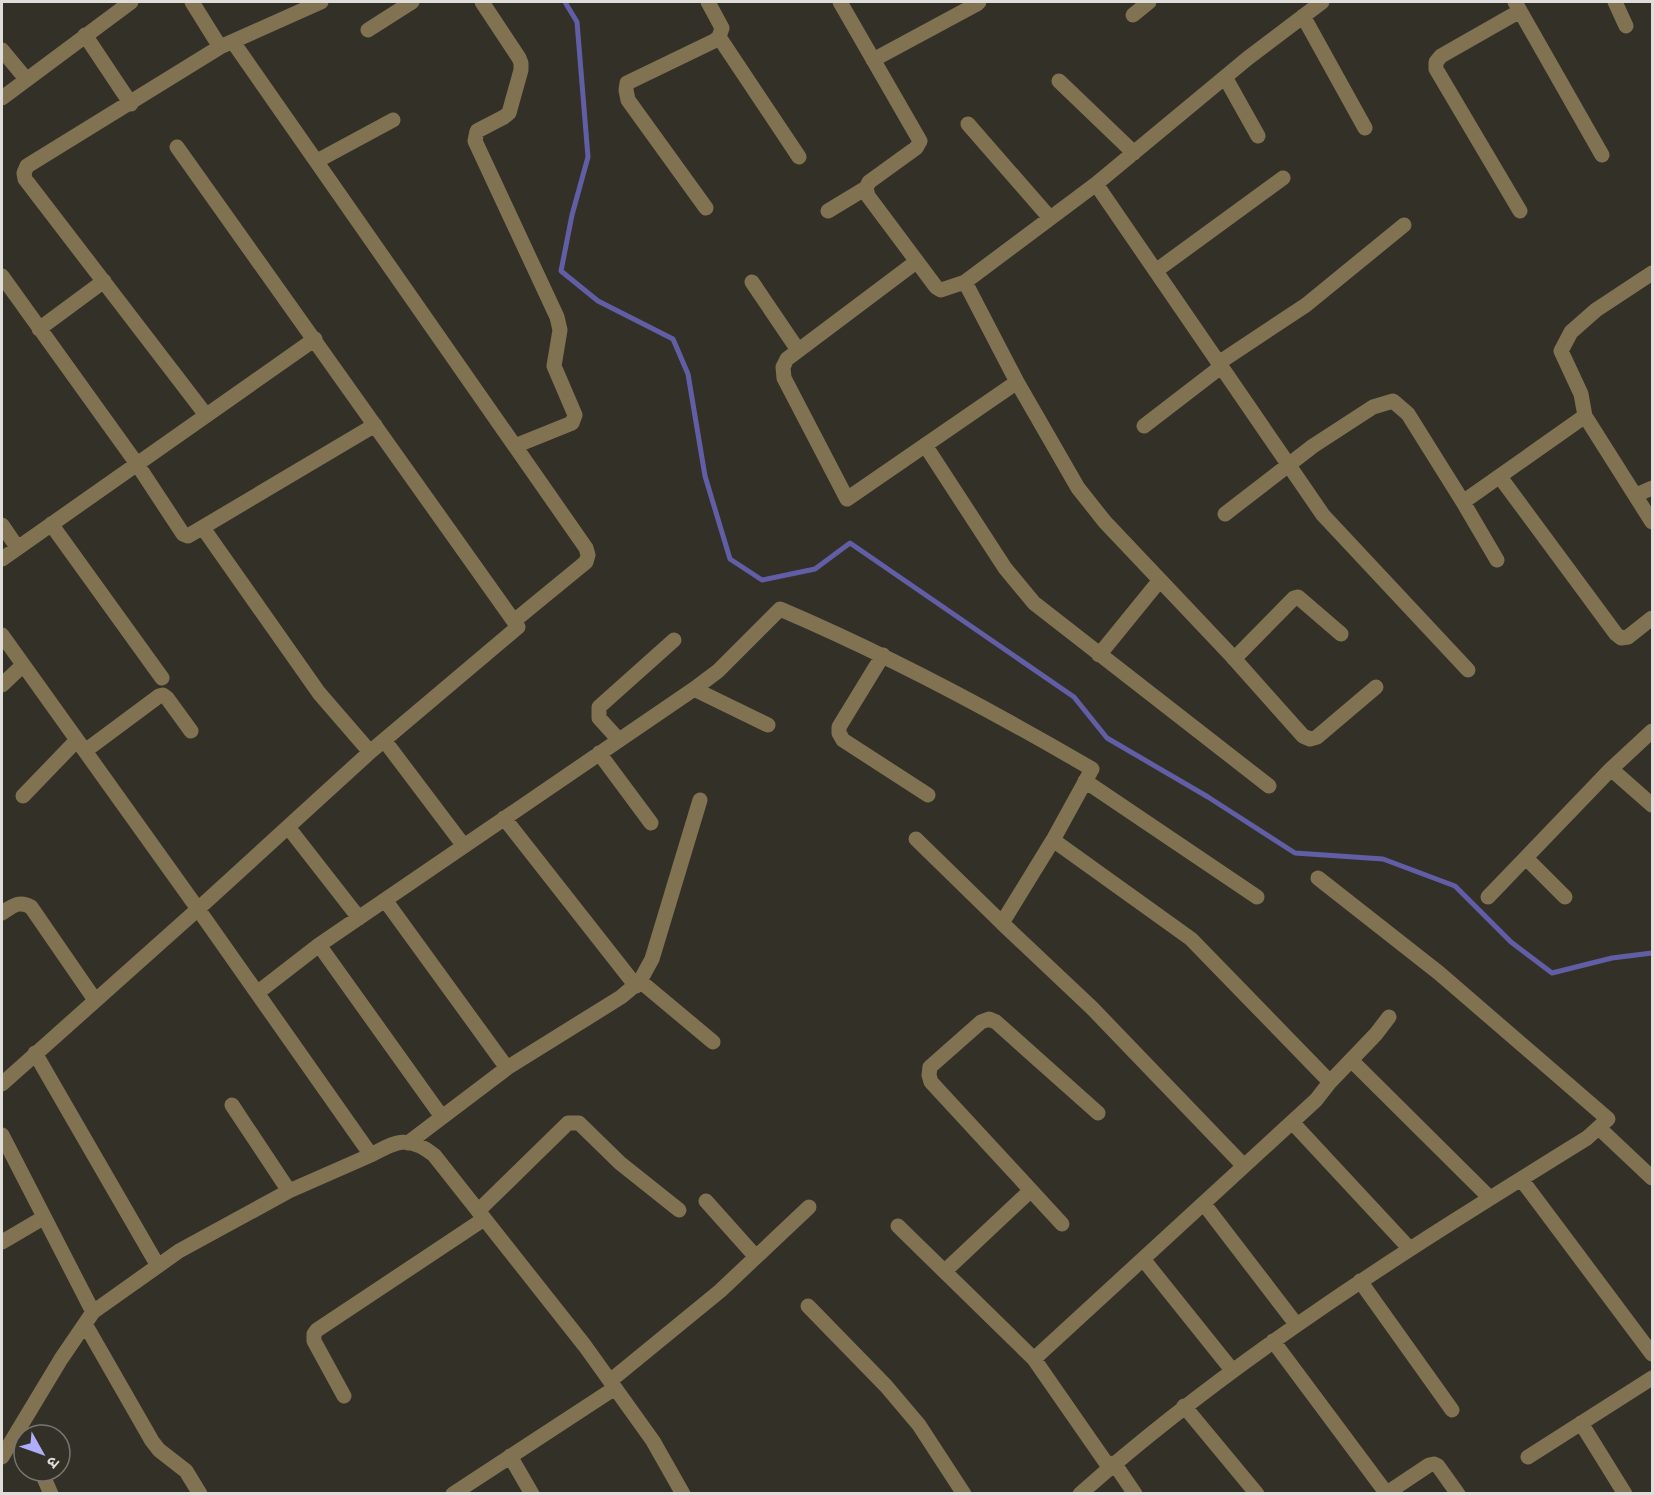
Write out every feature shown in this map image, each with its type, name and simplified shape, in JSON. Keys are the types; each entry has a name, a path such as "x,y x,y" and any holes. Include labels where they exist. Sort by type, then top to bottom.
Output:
{"street":[{"path":"2,98 131,2"},
{"path":"192,2 317,161 586,548 588,555 586,562 514,621"},
{"path":"206,415 26,179 24,173 27,166 227,45 321,2"},
{"path":"368,30 412,2"},
{"path":"482,2 519,58 521,70 508,113 477,131 476,141 560,323 554,366 575,415 572,423 515,446"},
{"path":"706,208 628,100 626,90 627,83 719,37 722,28 708,2"},
{"path":"828,211 866,188 869,182 916,148 920,141 840,2"},
{"path":"873,60 979,2"},
{"path":"1132,15 1149,2"},
{"path":"866,188 868,196 936,287 941,290 965,282 1096,184 1225,77 1322,2"},
{"path":"1615,2 1626,26"},
{"path":"1520,211 1436,69 1436,62 1441,56 1517,6 1602,155"},
{"path":"1303,16 1365,128"},
{"path":"85,35 131,104"},
{"path":"719,37 799,157"},
{"path":"2,50 26,79"},
{"path":"1225,77 1258,136"},
{"path":"1059,81 1134,153"},
{"path":"317,161 393,120"},
{"path":"968,124 1050,218"},
{"path":"2,1084 370,752 518,627 177,147"},
{"path":"1156,270 1283,178"},
{"path":"1096,184 1323,515 1468,670"},
{"path":"1144,426 1221,364 1306,305 1404,225"},
{"path":"916,262 787,359 783,367 784,378 847,499 1017,382"},
{"path":"1653,273 1596,310 1571,332 1561,351 1581,394 1585,416 1653,522"},
{"path":"2,276 137,464 183,534 191,536 245,501 375,425"},
{"path":"39,329 104,281"},
{"path":"752,282 798,351"},
{"path":"965,282 1017,382 1078,488 1105,522 1303,736 1310,739 1317,737 1376,687"},
{"path":"2,559 315,339"},
{"path":"1225,514 1313,446 1373,407 1393,401 1408,414 1497,560"},
{"path":"1463,502 1585,416"},
{"path":"925,445 1005,568 1020,588 1048,616 1269,786"},
{"path":"1500,477 1616,634 1621,638 1629,637 1653,618"},
{"path":"1636,495 1653,488"},
{"path":"51,524 162,678"},
{"path":"2,525 17,548"},
{"path":"203,528 320,693 370,752"},
{"path":"1099,655 1160,580"},
{"path":"1234,659 1294,598 1298,597 1341,634"},
{"path":"257,993 319,945 694,689 717,671 780,609 883,655 1015,724 1092,770 1053,840 1002,923"},
{"path":"2,635 371,1155"},
{"path":"618,740 599,718 599,707 674,640"},
{"path":"883,655 839,727 839,734 843,740 927,795"},
{"path":"2,685 23,665"},
{"path":"694,689 768,724"},
{"path":"23,796 81,746 159,696 163,695 167,698 191,731"},
{"path":"1488,897 1611,769 1653,731"},
{"path":"384,740 465,846"},
{"path":"599,753 651,823"},
{"path":"1611,769 1653,806"},
{"path":"1086,781 1257,897"},
{"path":"408,1143 507,1068 621,997 638,983 652,958 700,800"},
{"path":"504,818 638,983 712,1041"},
{"path":"288,827 358,918"},
{"path":"916,839 1092,1008 1244,1166"},
{"path":"1053,840 1191,939 1330,1082"},
{"path":"1526,858 1565,897"},
{"path":"1080,1494 1111,1465 1184,1406 1296,1324 1587,1138 1608,1119 1438,974 1318,878"},
{"path":"385,900 507,1068"},
{"path":"2,913 19,903 31,907 95,1000"},
{"path":"319,945 442,1117"},
{"path":"1034,1359 1316,1100 1389,1017"},
{"path":"1062,1224 930,1082 928,1075 930,1068 981,1022 989,1019 996,1022 1098,1113"},
{"path":"35,1053 158,1266"},
{"path":"1351,1060 1490,1198"},
{"path":"232,1104 290,1191"},
{"path":"344,1396 314,1341 314,1334 317,1330 481,1215 568,1123 574,1121 579,1123 620,1163 679,1210"},
{"path":"1292,1122 1410,1249"},
{"path":"1599,1128 1653,1178"},
{"path":"2,1135 89,1318 152,1441 159,1450 186,1471 200,1494"},
{"path":"26,1423 61,1359 89,1318 179,1251 290,1191 371,1155 396,1141 423,1146 434,1155 578,1336 653,1441 683,1494"},
{"path":"1521,1179 1653,1354"},
{"path":"945,1271 1030,1191"},
{"path":"706,1201 756,1257"},
{"path":"1204,1204 1296,1324"},
{"path":"453,1494 613,1384 720,1291 809,1207"},
{"path":"2,1242 43,1218"},
{"path":"898,1226 1034,1359 1111,1465 1135,1494"},
{"path":"1143,1259 1232,1371"},
{"path":"1360,1281 1452,1410"},
{"path":"808,1306 886,1386 919,1425 964,1494"},
{"path":"1273,1341 1387,1493 1434,1464 1438,1466 1458,1494"},
{"path":"1528,1457 1653,1378"},
{"path":"1184,1406 1257,1494"},
{"path":"1581,1423 1625,1494"},
{"path":"2,1456 12,1443"},
{"path":"510,1456 532,1494"}],"waterway":[{"path":"565,2 577,22 588,157 572,215 561,271 598,301 673,339 688,374 705,476 730,559 762,580 815,569 850,543 1074,697 1107,738 1208,797 1295,853 1383,859 1455,886 1511,942 1552,973 1612,958 1652,953"}]}
